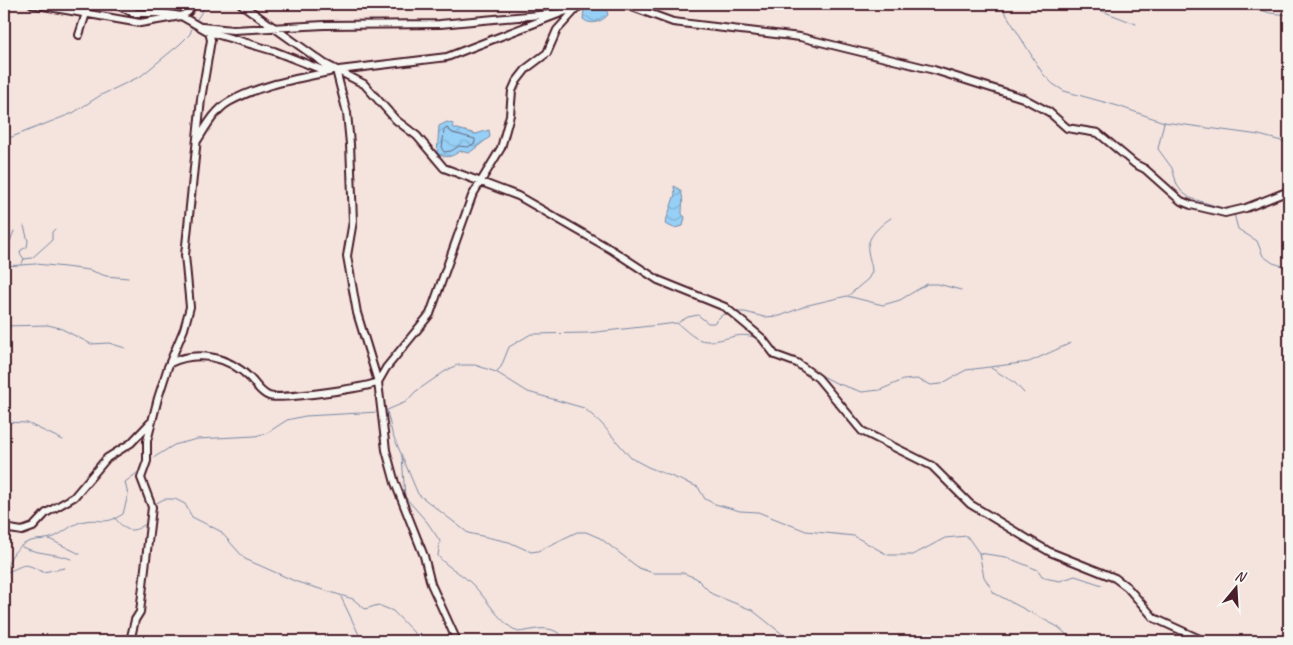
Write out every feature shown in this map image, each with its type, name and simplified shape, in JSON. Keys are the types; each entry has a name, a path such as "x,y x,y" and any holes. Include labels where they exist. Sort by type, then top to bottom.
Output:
{"street":[{"path":"32,4 86,12 128,22 151,22 181,16 188,12 193,4"},
{"path":"79,35 89,4"},
{"path":"115,4 132,12 154,14 162,12 181,16 209,32 274,51 320,70 336,70 447,58 586,4"},
{"path":"131,4 132,12"},
{"path":"156,4 162,12"},
{"path":"242,4 336,70 357,78 396,120 417,136 444,168 518,196 612,250 658,280 725,307 762,338 775,355 797,363 818,378 862,431 932,466 970,504 1031,541 1050,552 1115,578 1126,587 1154,618 1204,641"},
{"path":"624,4 673,22 779,34 809,40 934,70 1023,98 1049,112 1067,128 1098,133 1135,164 1146,169 1181,201 1191,205 1225,213 1246,208 1289,191"},
{"path":"170,363 189,355 222,360 241,370 262,392 274,398 352,389 378,382 386,368 430,314 437,290 479,181 501,148 510,115 512,91 516,82 527,68 547,53 557,30 578,7"},
{"path":"198,26 233,30 324,25 440,24 561,13"},
{"path":"151,22 154,14"},
{"path":"130,641 135,620 140,612 150,533 152,507 141,478 147,461 147,441 170,363 184,329 190,307 185,255 197,142 211,40 209,32"},
{"path":"197,142 209,122 229,102 282,82 336,70"},
{"path":"336,70 347,113 350,144 352,221 347,256 357,313 378,382 386,450 395,483 424,556 431,584 457,641"},
{"path":"4,528 27,530 33,528 46,514 67,502 107,458 131,443 147,429 154,416"}],"water":[{"path":"588,5 605,5 608,15 593,23 583,19 584,9"},
{"path":"447,122 453,124 454,128 476,134 489,130 490,137 469,153 460,151 452,156 443,156 437,153 439,126"},
{"path":"674,186 682,194 682,214 685,217 683,226 674,228 665,224 675,194"}],"waterway":[{"path":"195,22 207,4"},
{"path":"1000,4 1043,74 1064,91 1118,106 1164,122 1259,135 1289,143"},
{"path":"1084,4 1136,24"},
{"path":"1243,4 1270,13 1289,15"},
{"path":"4,140 73,113 101,95 141,76 180,44 190,34 193,25"},
{"path":"1164,122 1158,149 1172,168 1177,185 1190,198 1226,209"},
{"path":"1234,214 1238,229 1257,241 1263,256 1273,263 1289,268"},
{"path":"849,295 868,279 872,272 868,251 869,241 878,228 891,218"},
{"path":"24,226 28,241 27,247 21,250 20,253 24,259"},
{"path":"21,265 24,259 32,258 52,240 52,232 55,229"},
{"path":"4,257 14,231"},
{"path":"4,266 36,264 89,270 106,276 128,278"},
{"path":"736,312 745,312 764,317 780,316 808,305 847,296 883,305 900,300 927,284 938,284 961,290"},
{"path":"679,322 688,317 698,315 708,323 714,323 722,315 729,313"},
{"path":"496,372 501,367 509,347 531,334 588,333 677,323 691,335 703,341 714,341 743,335 756,338"},
{"path":"4,326 48,325 60,328 91,344 109,343 125,348"},
{"path":"815,372 836,383 862,392 880,390 903,380 917,379 931,385 941,384 966,370 1029,362 1071,343"},
{"path":"763,344 773,357 788,363"},
{"path":"385,411 406,402 415,392 457,365 475,365 496,372 528,392 584,408 601,423 631,458 648,467 698,487 705,499 715,504 740,511 758,512 806,531 854,536 888,555 913,555 945,538 967,536 979,553 984,577 994,593 1058,627 1074,641"},
{"path":"991,368 1015,383 1024,393"},
{"path":"387,411 392,433 402,456 405,497 427,522 440,541 438,556 469,581 510,627 518,632 550,629 556,631 567,641"},
{"path":"150,460 174,445 197,439 255,436 267,433 287,420 305,416 379,412"},
{"path":"4,422 27,423 63,440"},
{"path":"402,456 418,494 468,533 509,542 531,552 538,551 577,532 586,532 600,538 639,568 653,573 683,573 696,578 712,594 752,610 791,641"},
{"path":"4,580 7,577 10,560 16,550 26,543 54,537 81,522 91,520 107,521 123,514 128,495 125,482 141,470"},
{"path":"153,505 164,499 175,499 185,504 192,517 220,531 245,559 297,582 353,599 365,609 378,605 393,611 422,641"},
{"path":"115,518 126,529 130,530 137,529 147,523"},
{"path":"49,539 80,554"},
{"path":"22,547 71,559"},
{"path":"979,553 1006,557 1038,570 1042,576 1049,579 1060,581 1075,576 1102,585"},
{"path":"7,572 24,565 43,572 65,568"},
{"path":"341,597 362,641"}]}
